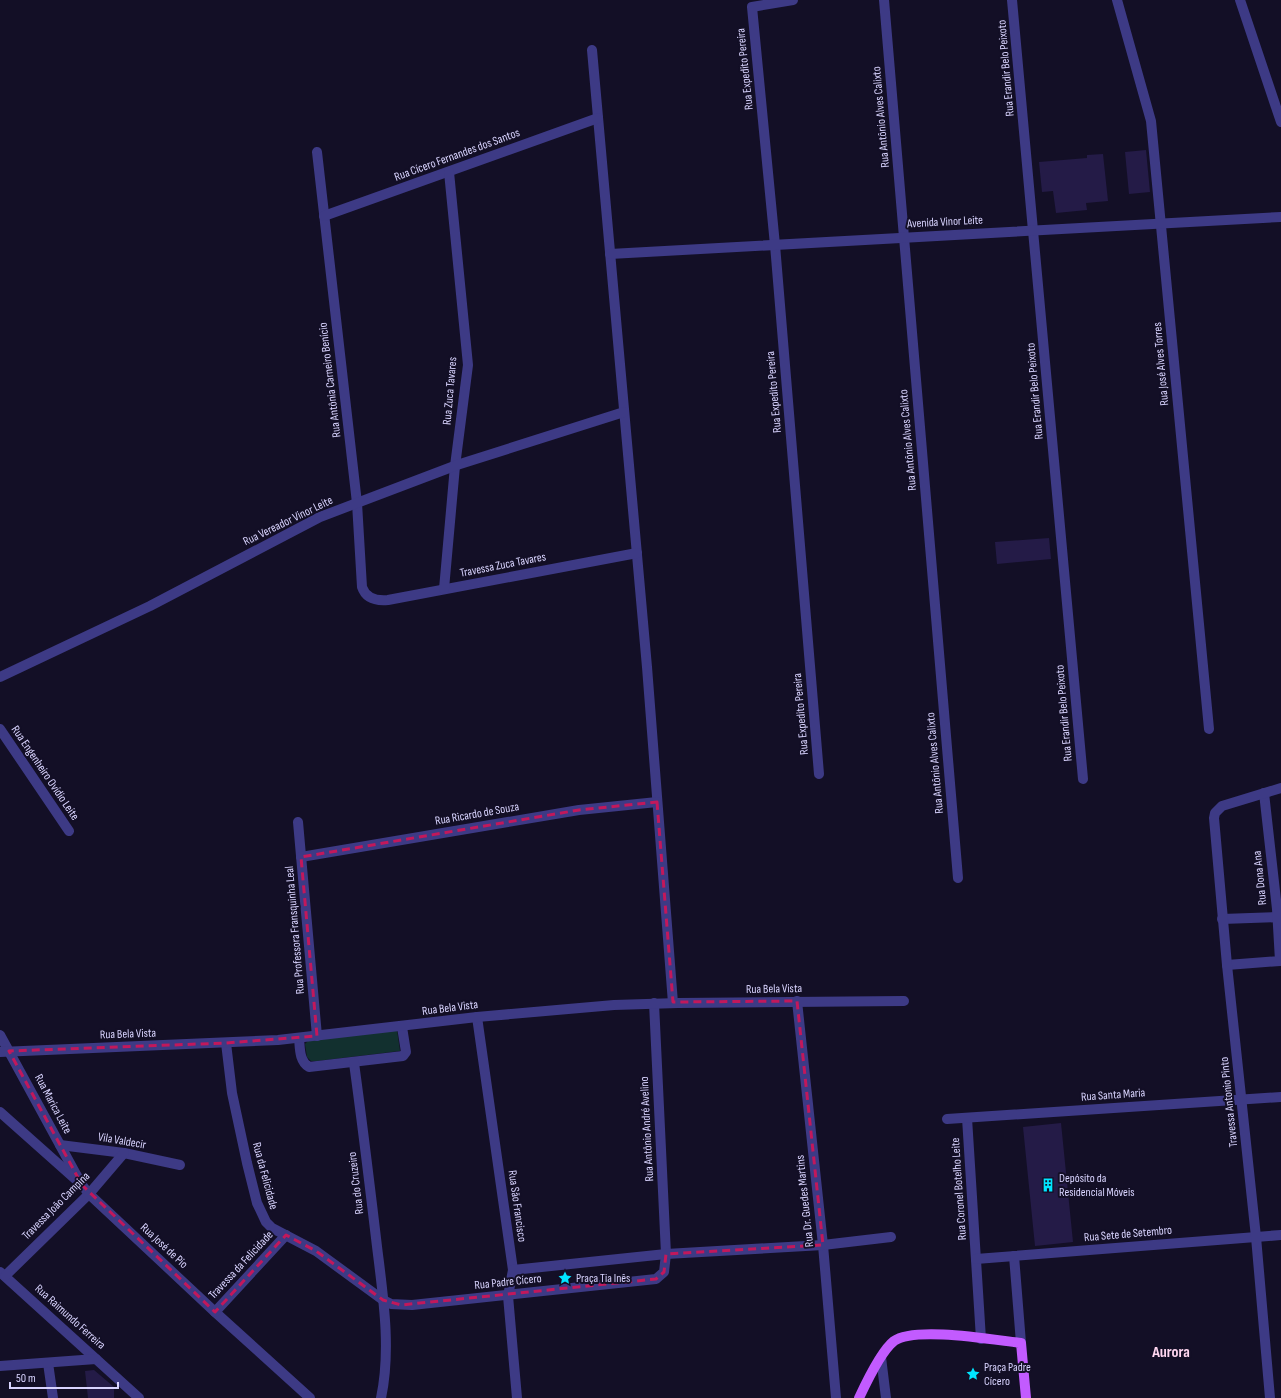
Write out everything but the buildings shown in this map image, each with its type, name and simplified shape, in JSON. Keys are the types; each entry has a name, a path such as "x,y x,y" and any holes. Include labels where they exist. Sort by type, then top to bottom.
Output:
{"main road":[{"path":"859,1398 881,1358 895,1341 911,1335 940,1334 1021,1343 1026,1398"}],"street":[{"name":"Rua Expedito Pereira","path":"793,0 752,7 775,245 819,774"},
{"name":"Rua Antônio Alves Calixto","path":"884,0 958,878"},
{"name":"Rua Erandir Belo Peixoto","path":"1012,0 1083,779"},
{"name":"Rua José Alves Torres","path":"1117,0 1151,121 1209,729"},
{"path":"1240,0 1281,122"},
{"path":"592,50 637,553 673,1003"},
{"name":"Rua Cícero Fernandes dos Santos","path":"324,216 598,118"},
{"name":"Rua Antônia Carneiro Benício","path":"317,152 357,503 362,587 366,594 374,599"},
{"name":"Rua Zuca Tavares","path":"444,589 455,466 468,365 449,172"},
{"name":"Avenida Vinor Leite","path":"610,254 1281,217"},
{"name":"Rua Vereador Vinor Leite","path":"0,677 150,606 320,517 455,466 624,412"},
{"name":"Travessa Zuca Tavares","path":"374,599 388,600 637,553"},
{"name":"Rua Engenheiro Ovídio Leite","path":"0,729 69,831"},
{"path":"1264,793 1281,788"},
{"name":"Travessa Antonio Pinto","path":"1264,793 1222,806 1215,813 1214,818 1222,919 1256,1237 1270,1398"},
{"name":"Rua Dona Ana","path":"1264,793 1279,917 1280,961"},
{"name":"Rua Ricardo de Souza","path":"301,857 579,809 657,802"},
{"name":"Rua Professora Fransquinha Leal","path":"298,822 317,1036"},
{"path":"1222,919 1279,917"},
{"path":"1227,965 1280,961"},
{"name":"Rua Dr. Guedes Martins","path":"797,1001 823,1245 836,1398"},
{"name":"Rua Bela Vista","path":"5,1051 226,1043 299,1038 477,1017 654,1003 904,1001"},
{"name":"Rua Antônio André Avelino","path":"654,1003 666,1254"},
{"name":"Rua São Francisco","path":"477,1017 513,1270 508,1296 517,1398"},
{"path":"299,1038 302,1060 309,1067 354,1062 403,1056 406,1052 402,1026"},
{"name":"Rua Marica Leite","path":"0,1035 5,1051 60,1144 82,1185"},
{"name":"Rua da Felicidade","path":"226,1043 232,1093 247,1163 257,1203 266,1222 272,1228 316,1250 383,1300"},
{"name":"Rua do Cruzeiro","path":"354,1062 383,1300 386,1355 381,1398"},
{"name":"Rua Santa Maria","path":"946,1119 1281,1097"},
{"name":"Rua José de Pio","path":"0,1112 82,1185 89,1194 215,1312 310,1398"},
{"name":"Rua Coronel Botelho Leite","path":"967,1118 981,1338"},
{"name":"Vila Valdecir","path":"60,1144 124,1153 180,1165"},
{"name":"Travessa João Campina","path":"2,1274 89,1194 124,1153"},
{"name":"Travessa da Felicidade","path":"215,1312 286,1235"},
{"name":"Rua Sete de Setembro","path":"976,1258 1281,1235"},
{"name":"Rua Padre Cícero","path":"513,1270 666,1254 823,1245 891,1237"},
{"name":"Rua Padre Cícero","path":"383,1300 392,1304 412,1305 508,1296 656,1279 664,1272 666,1254"},
{"path":"1014,1256 1021,1343"},
{"name":"Rua Raimundo Ferreira","path":"2,1274 139,1398"},
{"path":"881,1358 886,1398"},
{"path":"0,1366 96,1359"},
{"path":"48,1362 53,1398"}],"highlighted area":[{"path":"657,802 673,1002 797,1001 823,1245 666,1254 664,1272 656,1279 401,1305 383,1300 316,1251 286,1235 215,1312 82,1185 9,1051 226,1043 317,1036 301,857 579,810"}],"green space":[{"path":"397,1030 400,1051 317,1061 311,1061 307,1057 305,1044 308,1041"}],"place":[{"name":"Depósito da Residencial Móveis","path":"1048,1185"},
{"name":"Praça Tia Inês","path":"565,1278"},
{"name":"Praça Padre Cícero","path":"973,1374"}],"district":[{"name":"Aurora","path":"1171,1352"}]}
